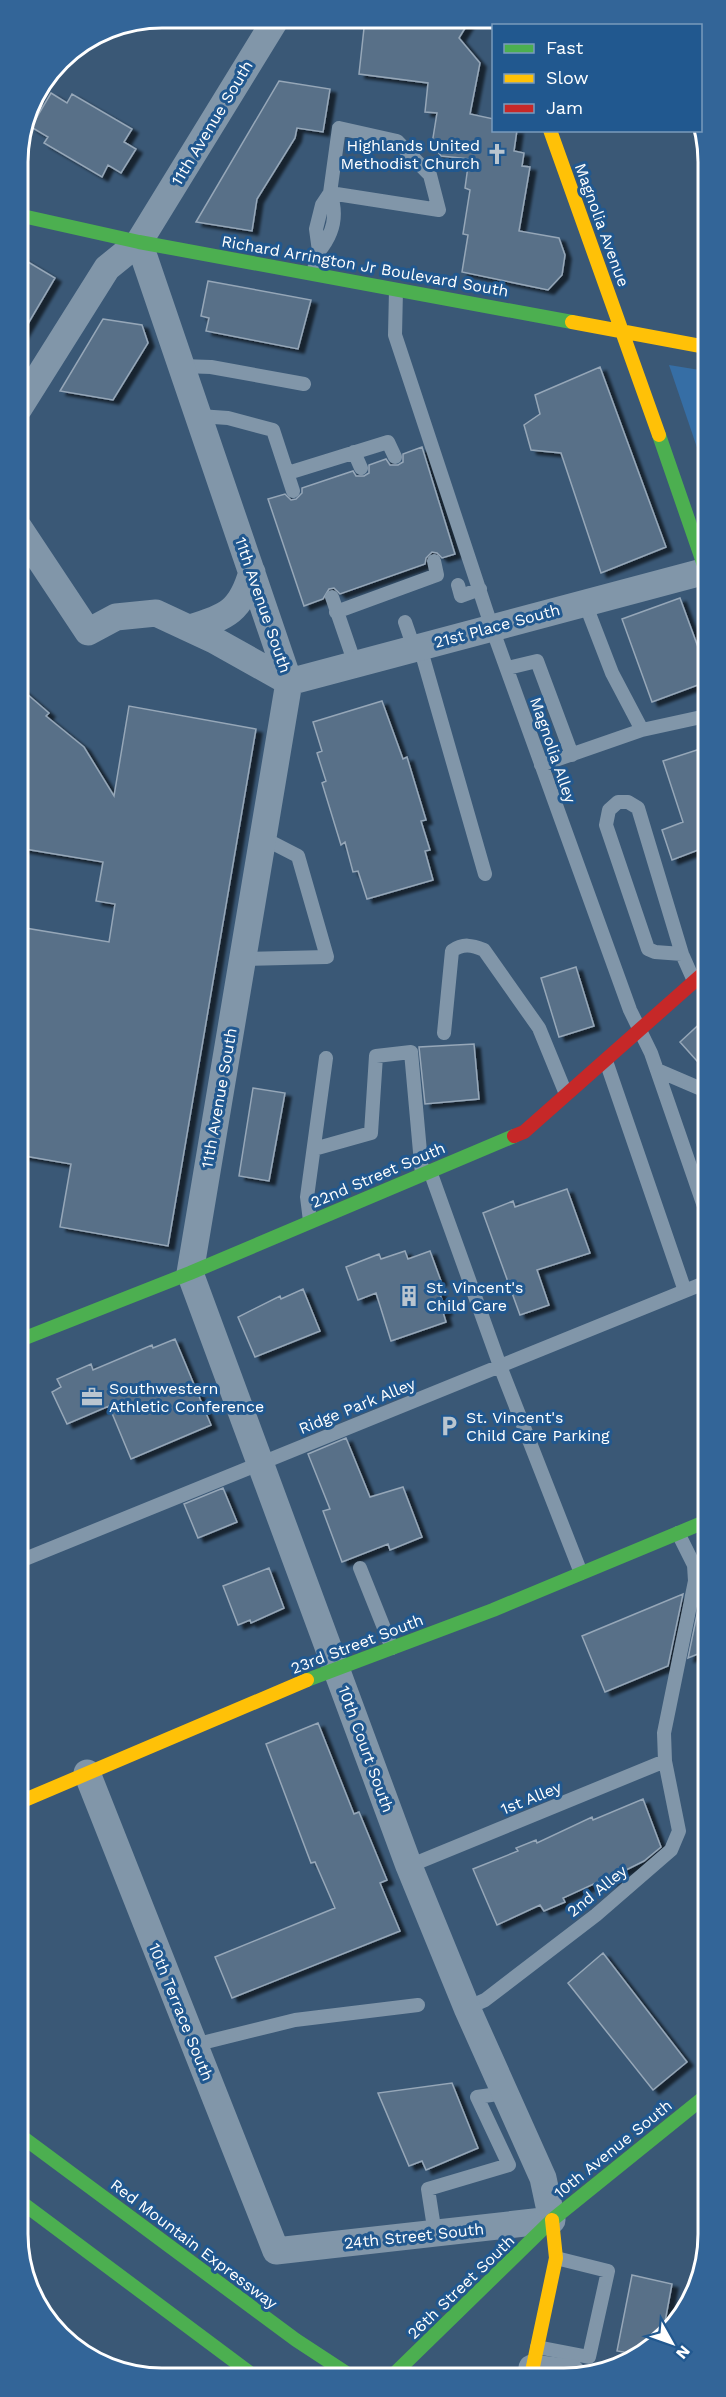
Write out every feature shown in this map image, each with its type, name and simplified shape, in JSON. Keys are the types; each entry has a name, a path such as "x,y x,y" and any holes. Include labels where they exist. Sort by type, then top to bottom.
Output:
{"main road":[{"name":"Magnolia Avenue","path":"551,132 623,330 698,547"},
{"name":"Richard Arrington Jr Boulevard South","path":"29,217 140,242 698,345"},
{"name":"22nd Street South","path":"28,1337 190,1273 524,1132 698,978"},
{"name":"23rd Street South","path":"28,1799 336,1668 493,1611 697,1525"},
{"name":"10th Avenue South","path":"533,2364 556,2258 552,2220 697,2103"},
{"name":"Red Mountain Expressway","path":"28,2141 296,2340 339,2368"},
{"path":"28,2207 242,2368"},
{"name":"26th Street South","path":"400,2368 552,2220"}],"street":[{"name":"11th Avenue South","path":"190,1273 289,681 140,242 271,28"},
{"path":"29,392 107,268 140,242"},
{"path":"29,543 88,632 116,616 156,613 190,628 289,681"},
{"path":"190,628 228,614 245,595 252,572"},
{"name":"21st Place South","path":"289,681 698,573"},
{"name":"10th Court South","path":"190,1273 409,1866 467,2008 506,2093 521,2161 543,2178 552,2220"},
{"name":"10th Terrace South","path":"87,1773 276,2251"},
{"name":"24th Street South","path":"276,2251 552,2220"},
{"path":"533,2364 550,2368"}],"lane":[{"path":"313,273 319,251 316,229 322,205 330,193 339,128 397,141 430,175 439,210 330,193"},
{"name":"Magnolia Alley","path":"396,289 395,335 492,628 630,1010 641,1030 657,1070 698,1190"},
{"path":"182,366 211,367 304,384"},
{"path":"199,416 228,418 273,430 293,491"},
{"path":"288,472 388,442 394,457"},
{"path":"354,452 361,468"},
{"path":"336,612 437,575 434,561"},
{"path":"397,574 402,588"},
{"path":"458,585 461,596 480,589"},
{"path":"332,597 354,664"},
{"path":"585,603 612,673 642,730"},
{"path":"405,622 417,648 485,874"},
{"path":"508,668 537,661 572,754"},
{"path":"541,765 642,730 698,718"},
{"path":"682,954 655,952 648,949 606,825 609,810 618,802 628,802 638,808 682,954 694,981"},
{"path":"242,959 327,957 298,856 263,838"},
{"path":"444,1033 452,951 465,945 484,950 539,1028 566,1094"},
{"path":"314,1149 371,1133 376,1056 411,1052 426,1173 581,1574"},
{"path":"310,1221 307,1197 326,1058"},
{"path":"606,1061 685,1291"},
{"path":"657,1070 698,1087"},
{"name":"Ridge Park Alley","path":"28,1558 697,1286"},
{"path":"678,1533 697,1563"},
{"path":"360,1568 392,1648"},
{"name":"2nd Alley","path":"467,2008 485,2000 596,1915 671,1850 679,1831 665,1761 664,1733 697,1575"},
{"name":"1st Alley","path":"409,1866 665,1761"},
{"path":"194,2044 295,2020 418,2005"},
{"path":"435,2234 428,2188 521,2161"},
{"path":"533,2364 589,2357 608,2271 556,2258"}],"shaded area":[{"path":"669,365 698,370 698,450"}],"building":[{"name":"Highlands United Methodist Church","path":"364,28 465,28 459,38 480,63 470,114 492,119 492,132 517,132 514,151 524,153 522,166 530,167 519,231 559,238 565,255 562,275 548,290 462,272 468,235 463,234 470,190 465,188 469,159 441,156 432,144 437,113 425,112 428,83 359,74"},
{"path":"279,81 330,89 323,132 297,128 295,138 257,199 252,231 196,222"},
{"path":"51,93 67,103 72,94 132,129 124,142 136,149 121,173 108,165 102,177 44,143 48,137 33,128"},
{"path":"29,263 55,278 29,322"},
{"path":"208,281 311,300 298,349 206,331 209,318 201,316"},
{"path":"103,319 142,325 148,343 113,400 60,391"},
{"path":"600,367 666,547 601,573 561,453 531,450 524,425 540,414 535,395"},
{"path":"422,447 455,554 442,558 432,552 426,558 425,564 340,594 334,588 329,589 323,599 304,606 268,499 285,494 291,500 296,499 302,493 302,488 353,471 356,476 364,476 369,473 369,465 386,459 390,465 398,465 403,462 403,454"},
{"path":"680,598 698,647 698,685 652,702 622,619"},
{"path":"29,695 49,713 46,716 84,747 114,796 129,706 256,729 168,1246 60,1227 71,1164 29,1157 29,929 109,942 115,904 96,901 103,862 29,850"},
{"path":"382,701 403,759 407,757 426,820 421,821 430,850 425,851 433,880 367,899 358,871 353,872 345,842 341,845 322,783 326,781 317,753 322,751 313,722"},
{"path":"698,750 698,850 672,860 662,830 683,822 663,761"},
{"path":"576,967 594,1026 559,1037 541,978"},
{"path":"698,1026 698,1062 680,1042"},
{"path":"474,1044 479,1099 425,1104 419,1047"},
{"path":"253,1088 285,1093 269,1181 239,1176"},
{"path":"567,1189 590,1253 537,1270 549,1305 520,1315 483,1213 513,1201 515,1207"},
{"name":"St. Vincent's Child Care","path":"405,1251 408,1259 430,1251 441,1281 436,1283 446,1311 443,1312 446,1322 391,1341 376,1293 358,1300 346,1267 379,1254 381,1259"},
{"path":"303,1289 320,1331 255,1357 238,1317 280,1296 281,1299"},
{"name":"Southwestern Athletic Conference","path":"175,1339 211,1425 131,1459 109,1406 67,1424 52,1392 61,1387 57,1379 91,1364 93,1370 152,1345 153,1348"},
{"path":"346,1438 370,1497 403,1487 422,1537 390,1550 388,1544 342,1562 323,1511 330,1509 308,1454"},
{"path":"223,1488 237,1522 198,1538 184,1504"},
{"path":"269,1568 284,1608 251,1623 250,1620 238,1625 223,1586"},
{"path":"683,1594 668,1666 605,1692 582,1636"},
{"path":"697,1613 697,1654 688,1658"},
{"path":"318,1723 354,1814 359,1812 387,1880 380,1883 400,1931 232,1998 215,1957 335,1908 315,1862 311,1863 266,1744"},
{"path":"643,1799 661,1847 644,1861 616,1875 617,1878 601,1884 600,1881 563,1898 565,1902 544,1911 540,1905 497,1925 473,1869 518,1851 516,1848 536,1840 537,1843 592,1817 593,1820"},
{"path":"603,1953 687,2062 653,2090 568,1983"},
{"path":"452,2083 478,2148 426,2170 422,2161 409,2166 378,2093"},
{"path":"632,2275 672,2284 667,2313 642,2313 642,2343 628,2353 617,2351"}],"traffic: fast":[{"path":"29,217 139,242 572,322"},
{"path":"659,435 698,547"},
{"path":"28,1337 190,1273 514,1136"},
{"path":"307,1680 493,1610 697,1525"},
{"path":"400,2368 552,2220 697,2103"},
{"path":"28,2141 296,2340 339,2368"},
{"path":"28,2207 243,2368"}],"traffic: slow":[{"path":"551,132 659,435"},
{"path":"572,322 698,345"},
{"path":"28,1799 307,1680"},
{"path":"533,2368 556,2258 552,2220"}],"traffic: jam":[{"path":"514,1136 524,1132 698,978"}],"place":[{"name":"Highlands United Methodist Church","path":"497,154"},
{"name":"St. Vincent's Child Care","path":"409,1296"},
{"name":"Southwestern Athletic Conference","path":"92,1397"},
{"name":"St. Vincent's Child Care Parking","path":"449,1426"}]}
